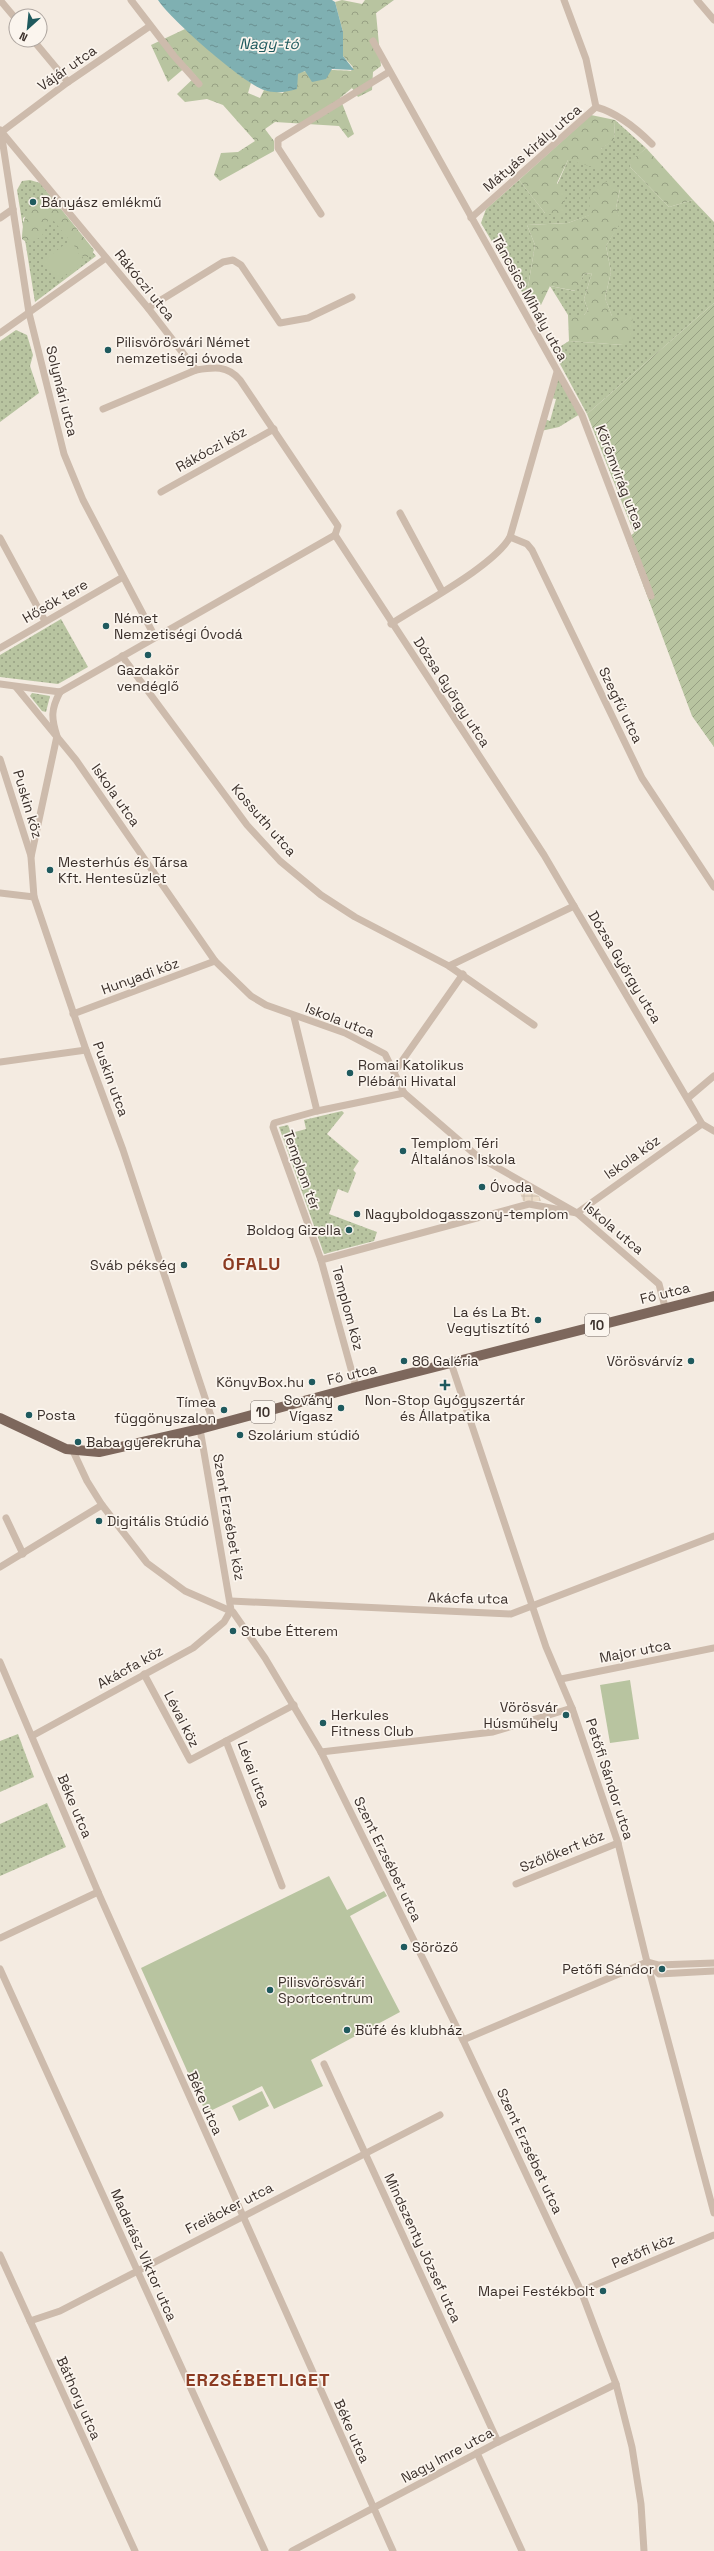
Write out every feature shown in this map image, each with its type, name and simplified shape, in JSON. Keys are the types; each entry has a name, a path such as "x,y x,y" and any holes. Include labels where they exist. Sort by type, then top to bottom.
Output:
{"main road":[{"name":"Fő utca","path":"0,1418 39,1438 74,1451 99,1452 200,1429 665,1307 714,1296"}],"street":[{"path":"0,0 8,10"},
{"path":"131,0 150,26 199,84"},
{"name":"Mátyás király utca","path":"471,218 596,107 586,58 564,0"},
{"path":"697,0 714,20"},
{"name":"Vájár utca","path":"0,132 68,82 150,26"},
{"name":"Táncsics Mihály utca","path":"373,41 557,372 510,537 500,552 391,624"},
{"path":"40,48 68,82"},
{"path":"321,214 278,148 278,140 389,72"},
{"path":"596,107 605,109 635,127 652,144"},
{"name":"Solymári utca","path":"0,132 29,313 64,454 83,500 155,637"},
{"name":"Rákóczi utca","path":"0,132 148,308 196,370"},
{"path":"0,218 13,209"},
{"path":"0,333 106,258"},
{"path":"148,308 223,262 233,260 241,265 280,324 308,318 352,297"},
{"path":"57,736 51,719 52,710 60,692 335,535 338,526 274,429 234,373 226,369 213,367 196,370 103,409"},
{"name":"Körömvirág utca","path":"557,372 582,415 651,596"},
{"name":"Rákóczi köz","path":"161,492 274,429"},
{"path":"400,513 442,591"},
{"name":"Dózsa György utca","path":"335,535 391,624 544,855 702,1124"},
{"name":"Szegfű utca","path":"510,537 528,544 532,550 642,778 714,887"},
{"path":"0,538 45,621"},
{"name":"Hősök tere","path":"0,648 123,577"},
{"name":"Kossuth utca","path":"122,656 247,824 280,862 321,895 355,917 449,966 534,1025"},
{"path":"0,684 60,692"},
{"path":"16,687 57,736"},
{"name":"Puskin utca","path":"57,736 31,857 34,897 73,1014 123,1150 214,1425"},
{"name":"Iskola utca","path":"57,736 97,790 215,962 250,996 294,1017 345,1033 374,1046 385,1054 395,1071 398,1084 404,1093 477,1156 577,1213 659,1284 665,1307"},
{"name":"Puskin köz","path":"0,758 31,857"},
{"path":"0,893 34,897"},
{"path":"449,966 574,906"},
{"name":"Hunyadi köz","path":"73,1014 215,962"},
{"path":"395,1071 462,974"},
{"path":"294,1017 317,1111"},
{"path":"0,1062 86,1050"},
{"path":"688,1098 714,1076"},
{"name":"Templom tér","path":"321,1260 273,1127 274,1123 317,1111 404,1093"},
{"path":"702,1124 714,1131"},
{"name":"Iskola köz","path":"577,1213 702,1124"},
{"path":"321,1260 529,1204 577,1213"},
{"name":"Templom köz","path":"321,1260 356,1387"},
{"name":"Petőfi Sándor utca","path":"451,1363 546,1647 561,1679 572,1708 618,1843 647,1962 714,2213"},
{"name":"Szent Erzsébet köz","path":"200,1429 223,1566 231,1601 231,1610"},
{"path":"74,1451 87,1481 102,1505 136,1551 155,1571 185,1591 231,1610"},
{"path":"0,1567 102,1505"},
{"path":"6,1518 23,1554"},
{"name":"Akácfa utca","path":"231,1601 511,1614 533,1607 714,1536"},
{"name":"Akácfa köz","path":"32,1736 193,1648 224,1622 231,1610"},
{"name":"Szent Erzsébet utca","path":"231,1610 265,1658 321,1752 463,2040 582,2291 616,2384 632,2447 641,2504 644,2551"},
{"name":"Major utca","path":"561,1679 714,1648"},
{"name":"Béke utca","path":"0,1662 98,1892 241,2216 393,2551"},
{"name":"Lévai köz","path":"144,1674 188,1760 226,1741"},
{"name":"Lévai utca","path":"282,1886 226,1741 294,1705"},
{"path":"321,1752 493,1732 572,1708"},
{"name":"Szőlőkert köz","path":"516,1884 618,1843"},
{"path":"0,1938 98,1892"},
{"path":"463,2040 647,1962 658,1965 714,1963"},
{"path":"647,1962 659,1974 714,1971"},
{"name":"Madarász Viktor utca","path":"0,1969 265,2551"},
{"name":"Mindszenty József utca","path":"324,2064 498,2442"},
{"name":"Freiäcker utca","path":"30,2321 60,2311 241,2216 440,2115"},
{"name":"Petőfi köz","path":"582,2291 714,2235"},
{"name":"Báthory utca","path":"0,2255 135,2551"},
{"name":"Nagy Imre utca","path":"292,2551 498,2442 616,2384"},
{"path":"477,2453 522,2551"}],"green space":[{"path":"342,0 362,4 365,0 394,0 376,13 381,66 373,72 372,90 358,97 352,88 340,98 354,134 348,138 339,126 275,122 265,129 274,141 274,151 220,181 214,175 221,153 238,152 255,141 223,105 207,99 185,102 177,94 196,76 187,66 168,82 151,45 185,29 251,83 248,93 260,98 264,90 283,93 299,73 316,70 351,71 353,67 343,56 343,32 335,2"},
{"path":"591,115 615,120 614,140 601,149 600,169 568,160 557,183 566,195 562,217 545,213 519,180"},
{"path":"615,120 646,148 632,161 630,167 669,207 693,200 714,222 714,303 587,414 553,351 569,341 623,345 605,298 611,272 606,246 620,222 616,208 620,189 590,191 590,215 568,223 527,225 535,245 526,299 481,223 486,209 519,180 545,213 568,160 601,149 614,139"},
{"path":"646,148 693,200 669,207 630,167 631,161"},
{"path":"30,180 40,183 53,199 23,218 23,222 50,201 96,256 35,302 17,190 22,181"},
{"path":"605,181 620,189 616,208 621,222 606,246 611,272 605,298 612,316 632,315 633,333 623,345 569,341 568,315 584,315 588,310 584,299 592,273 584,274 576,291 550,286 541,305 526,299 535,245 527,225 568,223 589,215 590,191"},
{"path":"45,198 53,199 94,250 91,256 84,258 53,220 48,220 42,236 29,244 22,239 23,225 26,214 33,205"},
{"path":"69,241 84,260 58,281 43,261"},
{"path":"592,273 584,299 588,310 584,315 568,315 550,286 575,291 584,274"},
{"path":"714,303 714,747 692,716 626,539 634,533 587,414"},
{"path":"16,330 27,335 33,355 30,366 39,393 0,422 0,341"},
{"path":"557,375 580,414 559,427 541,431 545,419 550,421 556,399 551,398"},
{"path":"61,619 88,667 58,684 0,677 0,655"},
{"path":"32,693 50,696 46,712 42,711 30,696"},
{"path":"342,1111 344,1113 327,1134 359,1161 353,1170 356,1173 348,1193 338,1189 329,1214 377,1232 374,1241 324,1254 279,1127 288,1125 291,1133 306,1129 304,1120"},
{"path":"630,1680 639,1739 610,1743 600,1685"},
{"path":"18,1734 34,1777 0,1792 0,1741"},
{"path":"47,1803 66,1847 0,1876 0,1824"},
{"name":"Pilisvörösvári Sportcentrum","path":"329,1876 347,1910 384,1891 387,1896 350,1916 400,2012 311,2060 323,2086 274,2109 262,2086 206,2113 141,1968"},
{"path":"262,2091 269,2106 239,2121 232,2106"}],"shaded area":[{"path":"518,1187 539,1196 541,1201 523,1201"}],"water":[{"name":"Nagy-tó","path":"158,0 332,0 335,2 343,32 343,56 354,70 332,69 326,79 312,82 305,71 298,74 297,89 281,92 264,90 240,76 208,50 177,22"}],"place":[{"name":"Bányász emlékmű","path":"33,202"},
{"name":"Pilisvörösvári Német nemzetiségi óvoda","path":"108,350"},
{"name":"Német Nemzetiségi Óvodá","path":"106,626"},
{"name":"Gazdakör vendéglő","path":"148,655"},
{"name":"Mesterhús és Társa Kft. Hentesüzlet","path":"50,870"},
{"name":"Romai Katolikus Plébáni Hivatal","path":"350,1073"},
{"name":"Templom Téri Általános Iskola","path":"403,1151"},
{"name":"Óvoda","path":"482,1187"},
{"name":"Nagyboldogasszony-templom","path":"357,1214"},
{"name":"Boldog Gizella","path":"349,1230"},
{"name":"Sváb pékség","path":"184,1265"},
{"name":"La és La Bt. Vegytisztító","path":"538,1320"},
{"name":"86 Galéria","path":"404,1361"},
{"name":"Vörösvárvíz","path":"691,1361"},
{"name":"KönyvBox.hu","path":"312,1382"},
{"name":"Non-Stop Gyógyszertár és Állatpatika","path":"445,1385"},
{"name":"Sovány Vígasz","path":"341,1408"},
{"name":"Tímea függönyszalon","path":"224,1410"},
{"name":"Posta","path":"29,1415"},
{"name":"Szolárium stúdió","path":"240,1435"},
{"name":"Baba gyerekruha","path":"78,1442"},
{"name":"Digitális Stúdió","path":"99,1521"},
{"name":"Stube Étterem","path":"233,1631"},
{"name":"Vörösvár Húsműhely","path":"566,1715"},
{"name":"Herkules Fitness Club","path":"323,1723"},
{"name":"Söröző","path":"404,1947"},
{"name":"Petőfi Sándor","path":"662,1969"},
{"name":"Pilisvörösvári Sportcentrum","path":"270,1990"},
{"name":"Büfé és klubház","path":"347,2030"},
{"name":"Mapei Festékbolt","path":"603,2291"}],"district":[{"name":"ÓFALU","path":"252,1263"},
{"name":"ERZSÉBETLIGET","path":"258,2379"}]}
